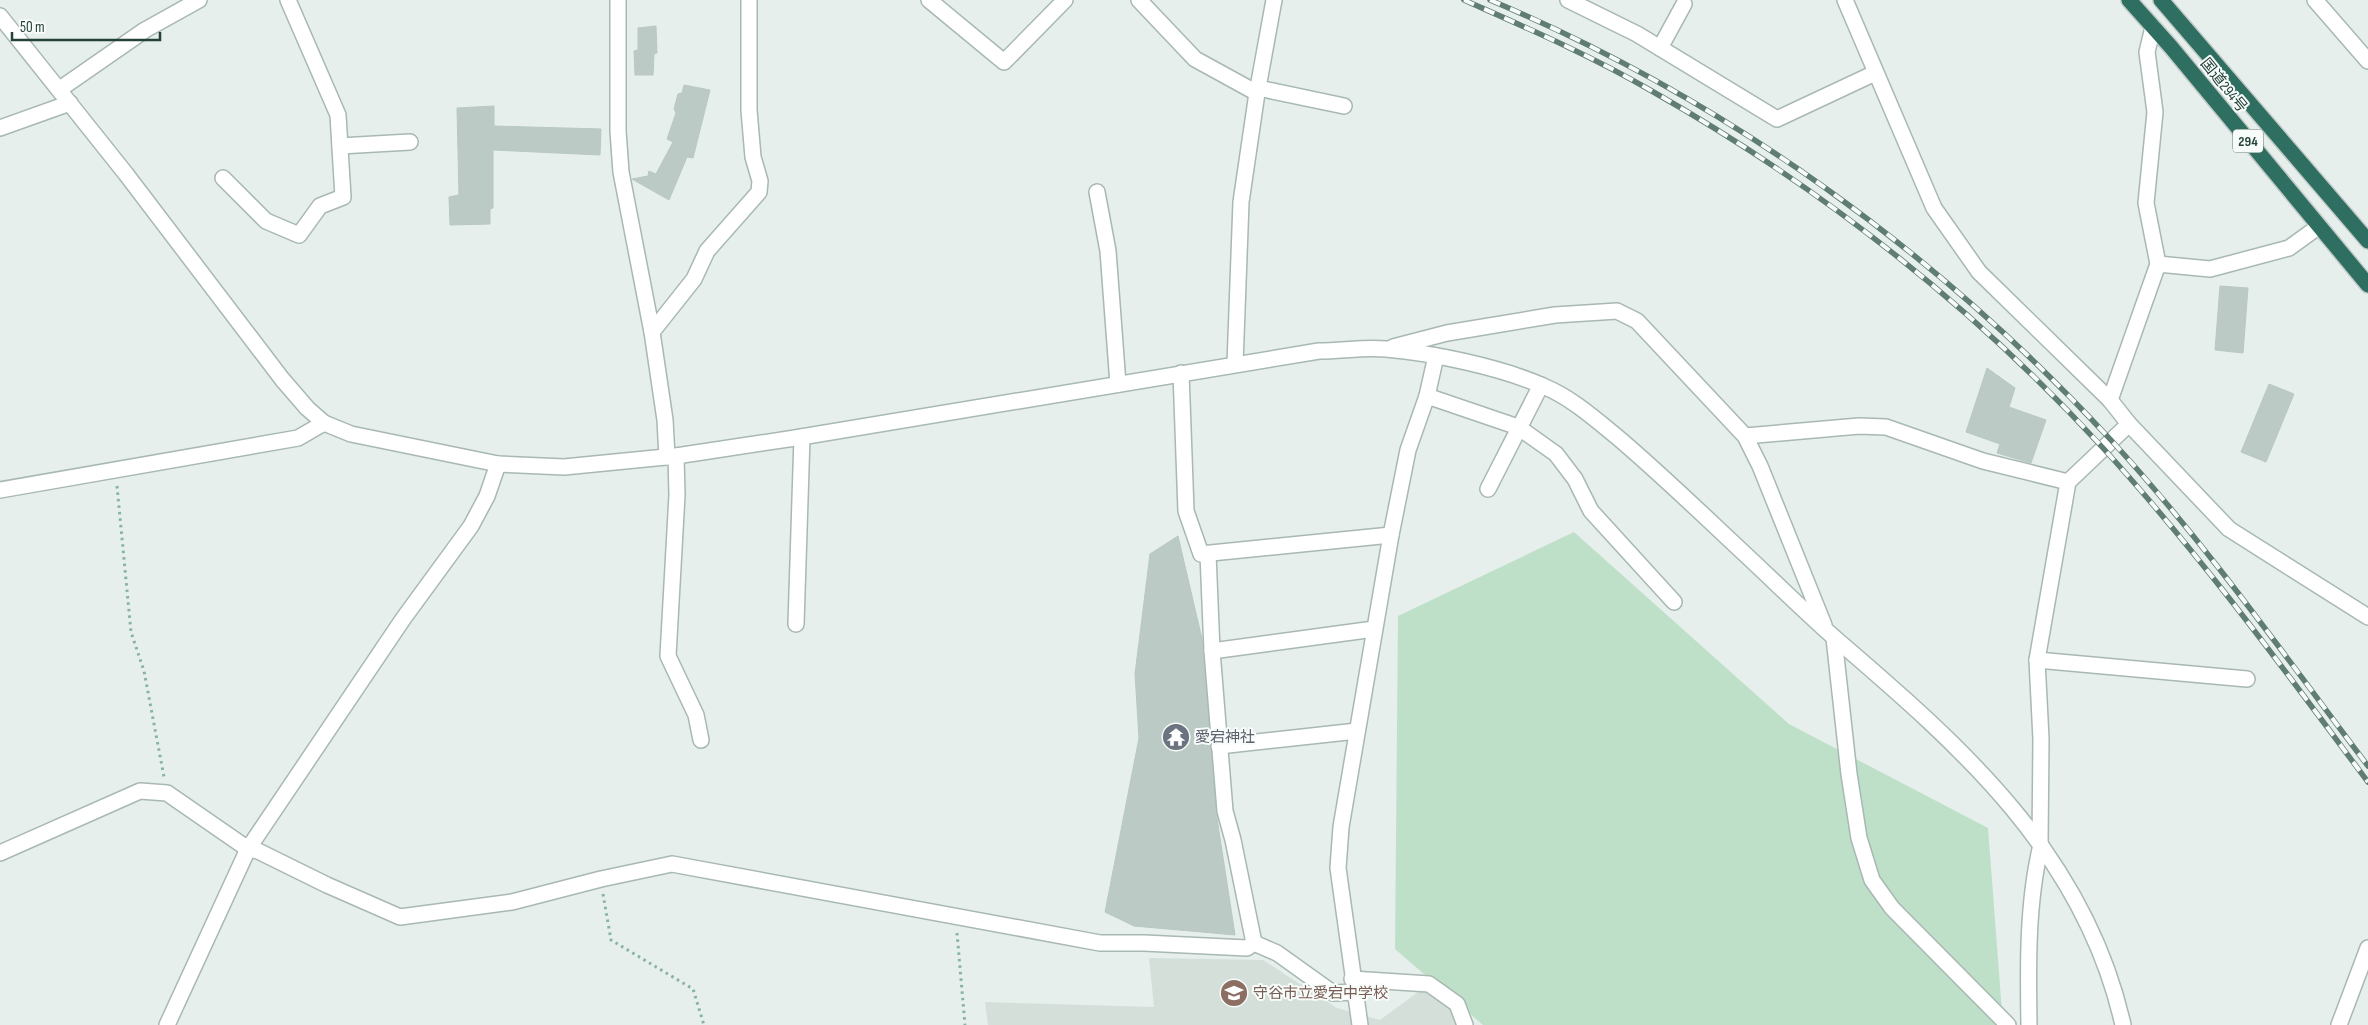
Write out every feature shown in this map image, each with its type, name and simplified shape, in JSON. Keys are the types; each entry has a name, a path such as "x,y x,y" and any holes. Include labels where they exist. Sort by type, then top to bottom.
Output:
{"highway":[{"name":"国道294号","path":"2129,0 2318,227 2368,284"},
{"name":"国道294号","path":"2161,0 2368,241"}],"street":[{"path":"60,89 145,30 199,0"},
{"path":"224,178 266,221 299,235 320,206 343,197 338,115 288,0"},
{"path":"618,0 618,131 621,172 652,332 677,495 668,656 696,715 701,740"},
{"path":"652,332 694,279 707,251 759,192 760,181 753,157 749,110 749,0"},
{"path":"929,0 1004,62 1066,0"},
{"path":"1139,0 1195,58 1257,90 1344,106"},
{"path":"1235,364 1241,202 1257,90 1274,0"},
{"path":"1568,0 1660,48 1777,119 1875,73"},
{"path":"1845,0 1934,208 1979,272 2110,400 2129,424 2229,529 2368,618"},
{"path":"2315,0 2368,61"},
{"path":"1660,48 1684,4"},
{"path":"0,16 60,89 282,379 307,408 324,423 351,434 498,464 564,467 672,456 802,437 1319,351 1384,349 1436,356 1473,364 1541,385 1566,397 1637,453 1830,634 1926,716 2014,808 2066,881 2092,932 2110,979 2123,1025"},
{"path":"2110,400 2158,264 2146,203 2154,112 2148,52 2153,27"},
{"path":"0,128 70,102"},
{"path":"340,146 410,142"},
{"path":"1097,192 1108,251 1118,384"},
{"path":"2158,264 2210,269 2289,248 2318,227"},
{"path":"1384,349 1447,333 1555,315 1617,311 1637,321 1745,436 1760,466 1830,634 1859,838 1872,880 1892,908 2008,1025"},
{"path":"1360,1025 1338,868 1341,827 1374,629 1408,450 1427,396 1436,356"},
{"path":"1181,373 1186,511 1201,554 1391,535"},
{"path":"1488,489 1541,385"},
{"path":"1427,396 1518,427 1556,454 1575,479 1591,511 1674,602"},
{"path":"0,490 298,438 324,423"},
{"path":"2029,1025 2028,972 2035,870 2041,844 2041,739 2037,660 2068,482 2129,424"},
{"path":"1745,436 1859,426 1886,427 1983,461 2068,482"},
{"path":"796,624 802,437"},
{"path":"167,1025 248,849 392,635 471,526 487,496 498,464"},
{"path":"1208,554 1212,651 1225,811 1233,840 1254,943"},
{"path":"1212,651 1374,629"},
{"path":"2037,660 2247,680"},
{"path":"1219,746 1357,732"},
{"path":"0,853 140,792 167,792 248,849 258,851 327,886 400,917 512,902 600,879 672,864 1100,943 1247,948 1254,943"},
{"path":"1254,943 1277,953 1333,993 1354,986 1429,984 1457,1004 1465,1025"},
{"path":"2339,1025 2368,948"}],"path":[{"path":"116,470 131,632 144,671 167,792"},
{"path":"600,879 611,940 693,989 704,1025"},
{"path":"955,916 965,1025"}],"shaded area":[{"name":"守谷市立愛宕中学校","path":"1149,958 1263,960 1337,1008 1380,1020 1429,984 1457,1004 1465,1025 988,1025 985,1002 1154,1007"}],"green space":[{"path":"1574,532 1789,724 1988,828 2003,1025 1483,1025 1395,949 1398,616"}],"building":[{"path":"656,26 657,53 654,54 653,75 635,75 634,51 638,50 638,28"},
{"path":"684,85 710,90 693,158 687,157 669,200 632,179 648,176 649,171 656,174 673,142 667,139 676,113 674,109 678,94 682,93"},
{"path":"494,106 494,126 601,129 600,155 493,150 493,208 490,209 490,224 450,225 449,197 459,195 457,108"},
{"path":"2220,286 2248,288 2243,353 2215,350"},
{"path":"1987,368 2015,388 2009,407 2046,420 2031,463 1997,453 2000,444 1966,432"},
{"path":"2269,384 2294,394 2266,462 2241,452"},
{"name":"愛宕神社","path":"1178,536 1202,639 1216,812 1235,935 1134,926 1105,912 1139,738 1135,674 1150,554"}],"railway":[{"path":"1464,0 1604,65 1713,127 1774,166 1833,208 1891,251 1947,297 2053,395 2103,448 2173,528 2240,612 2368,782"},
{"path":"1490,0 1577,40 1662,84 1744,133 1823,186 1900,244 1973,305 2043,371 2110,439 2145,478 2211,558 2368,766"}],"place":[{"name":"愛宕神社","path":"1176,737"},
{"name":"守谷市立愛宕中学校","path":"1234,993"}]}
